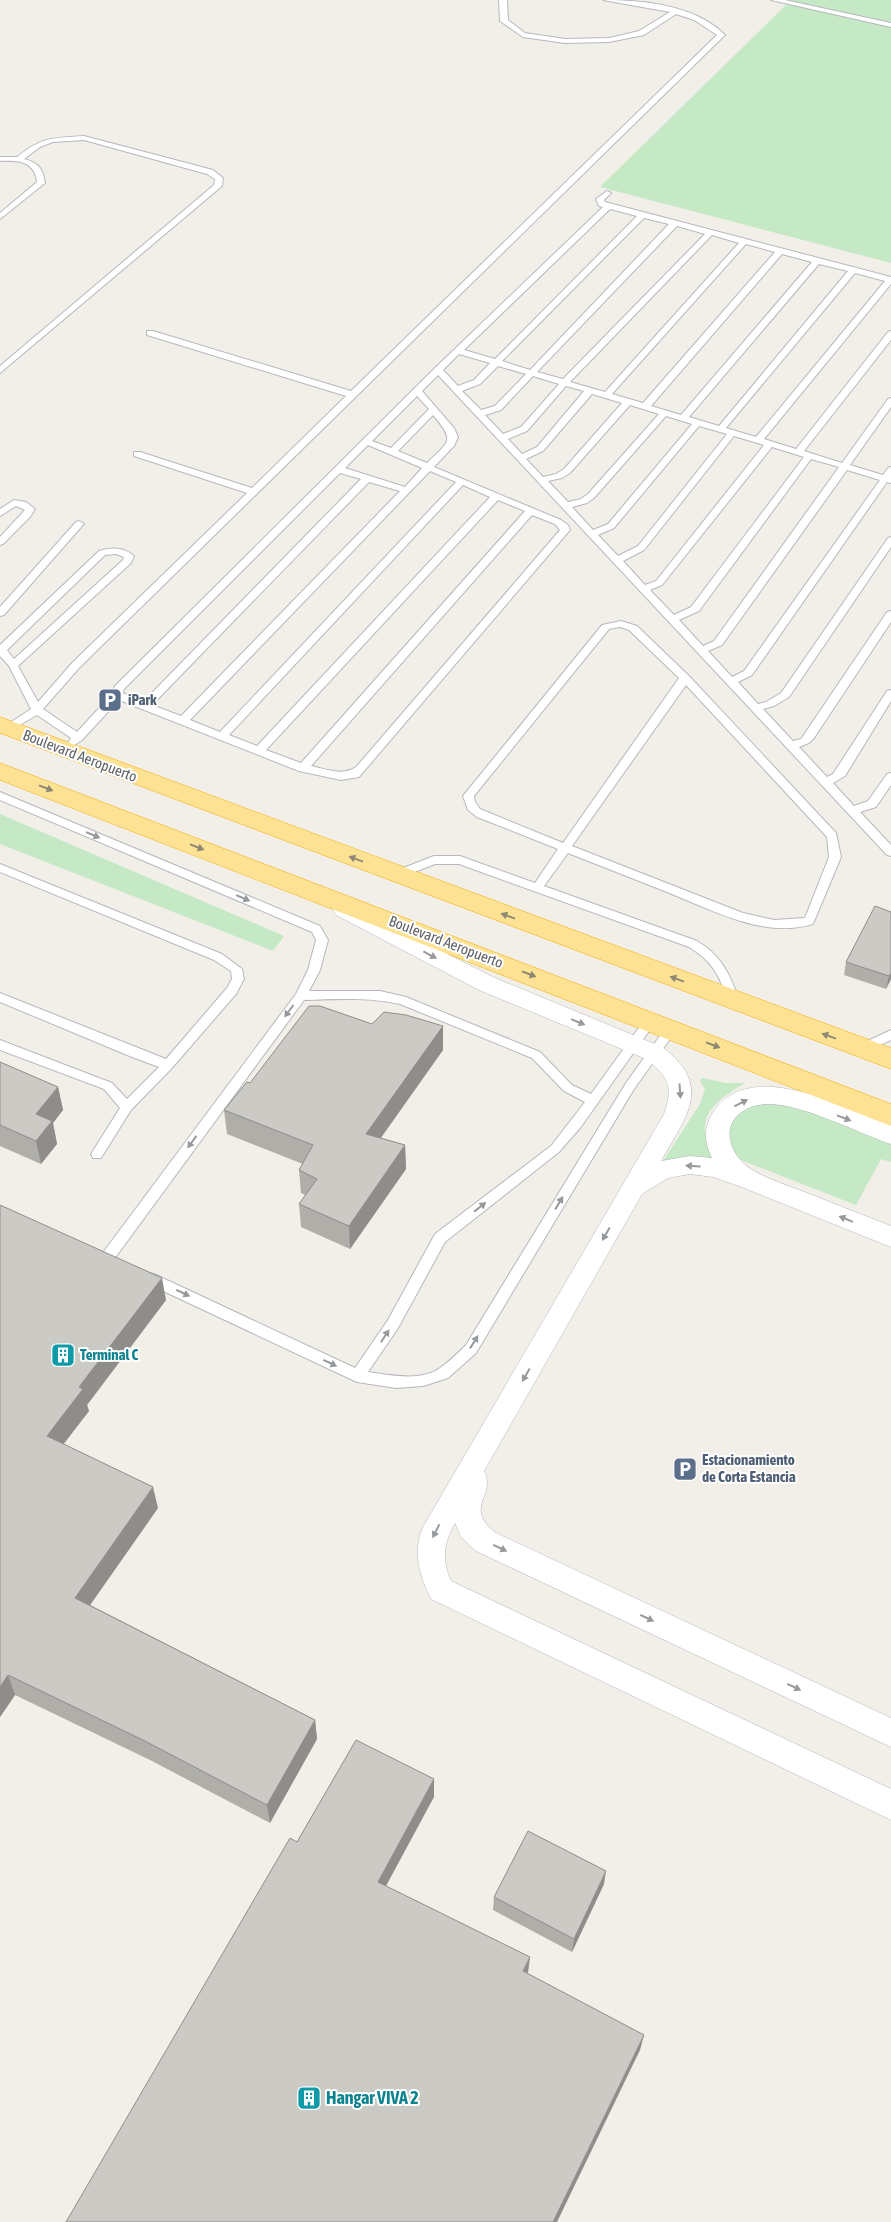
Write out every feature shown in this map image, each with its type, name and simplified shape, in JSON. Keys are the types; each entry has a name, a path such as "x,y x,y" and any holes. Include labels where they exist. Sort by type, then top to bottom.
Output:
{"highway":[{"name":"Boulevard Aeropuerto","path":"4,726 72,744 397,875 891,1059"},
{"name":"Boulevard Aeropuerto","path":"0,771 891,1115"}],"street":[{"path":"294,884 487,984 643,1049 669,1064 677,1076 681,1089 680,1102 433,1536 430,1560 434,1577 441,1590 891,1805"},
{"path":"749,1180 729,1166 721,1155 717,1143 717,1131 721,1120 728,1110 740,1102 753,1097 776,1096 799,1100 891,1135"},
{"path":"625,1201 635,1185 651,1174 670,1167 691,1165 713,1168 749,1180 891,1237"},
{"path":"492,1434 467,1504 466,1515 469,1526 476,1535 891,1733"}],"lane":[{"path":"504,0 504,21 523,35 565,41 609,40 641,33 676,11"},
{"path":"4,726 37,710 76,665 721,35 709,23 676,11 607,0"},
{"path":"775,0 891,25"},
{"path":"0,370 208,195 218,186 219,178 210,172 84,138 52,140 37,145 18,160"},
{"path":"0,159 18,160 36,166 39,170 41,184 0,217"},
{"path":"607,194 600,201 608,206 890,280 758,441"},
{"path":"13,666 128,562 129,556 122,552 109,550 102,553 0,649 13,666 37,710 72,744 117,695 119,688 340,470 438,370 608,206"},
{"path":"456,390 477,382 642,215"},
{"path":"479,414 498,408 675,223"},
{"path":"501,438 524,429 564,383 711,232"},
{"path":"606,396 745,241"},
{"path":"645,407 780,251"},
{"path":"682,418 817,260"},
{"path":"720,430 853,270"},
{"path":"150,333 353,395"},
{"path":"798,452 891,334"},
{"path":"458,351 844,467 889,476 748,673 730,682"},
{"path":"438,370 824,783 891,851"},
{"path":"520,458 540,449 589,390"},
{"path":"182,721 451,444 453,437 451,430 418,391"},
{"path":"701,651 718,642 891,401"},
{"path":"541,480 559,476 567,471 628,402"},
{"path":"392,452 434,410"},
{"path":"565,506 584,501 592,496 664,413"},
{"path":"591,534 611,526 696,422"},
{"path":"615,560 634,553 641,548 732,433"},
{"path":"117,695 303,768 341,776 355,774 361,769 563,533 565,527 531,510 368,442"},
{"path":"643,589 658,583 664,577 770,444"},
{"path":"137,454 254,492"},
{"path":"671,620 690,613 695,609 809,456"},
{"path":"340,470 406,490"},
{"path":"145,706 368,478"},
{"path":"222,736 462,481"},
{"path":"259,751 496,496"},
{"path":"0,513 14,503 23,504 30,509 27,515 0,542"},
{"path":"303,768 531,510"},
{"path":"0,613 79,524"},
{"path":"754,708 770,704 785,695 891,540"},
{"path":"791,746 805,741 810,736 891,614"},
{"path":"621,624 633,628 685,678 832,836 835,857 808,921 787,926 752,920 565,848 474,811 469,805 468,796 606,627 621,624"},
{"path":"537,888 685,678"},
{"path":"824,783 841,773 891,693"},
{"path":"851,811 872,804 891,778"},
{"path":"0,796 316,929 322,940 314,970 301,996 107,1258"},
{"path":"397,875 434,860 460,860 693,944 709,953 721,968 733,1000"},
{"path":"0,868 218,957 236,969 238,979 232,991 168,1065 127,1107 97,1154"},
{"path":"301,996 380,995 402,1000 536,1055 568,1088 592,1100"},
{"path":"0,996 136,1054 168,1065"},
{"path":"357,1376 393,1324 440,1238 555,1148 576,1125 592,1100 643,1049 661,1025"},
{"path":"134,1270 357,1376 396,1382 423,1380 443,1374 471,1348 630,1086 643,1049 661,1025"},
{"path":"863,1048 891,1035"},
{"path":"0,1045 108,1086 127,1107"}],"green space":[{"path":"791,0 891,0 891,263 600,187"},
{"path":"0,814 284,936 273,951 0,844"},
{"path":"702,1078 726,1083 745,1083 723,1097 715,1105 705,1123 708,1145 716,1158 712,1160 663,1161 700,1104 705,1089 700,1081"},
{"path":"768,1095 891,1142 891,1162 881,1159 856,1205 738,1159 727,1148 721,1119"}],"building":[{"path":"875,906 891,912 891,973 889,976 846,962"},
{"path":"309,1006 320,1006 372,1024 384,1012 406,1015 443,1026 366,1134 405,1145 349,1226 299,1204 317,1179 299,1170 313,1145 224,1110 247,1082 250,1083"},
{"path":"0,1062 58,1087 36,1114 52,1121 36,1141 0,1125"},
{"path":"0,1205 162,1278 79,1387 83,1389 47,1436 153,1487 75,1598 315,1720 267,1805 145,1741 8,1675 0,1687"},
{"name":"Hangar VIVA 2","path":"356,1740 434,1779 378,1882 530,1957 523,1971 644,2035 553,2222 66,2222 290,1838 297,1842"},
{"path":"528,1831 606,1871 574,1939 494,1897"}],"place":[{"name":"iPark","path":"110,700"},
{"name":"Terminal C","path":"63,1355"},
{"name":"Estacionamiento de Corta Estancia","path":"685,1469"},
{"name":"Hangar VIVA 2","path":"309,2098"}]}
